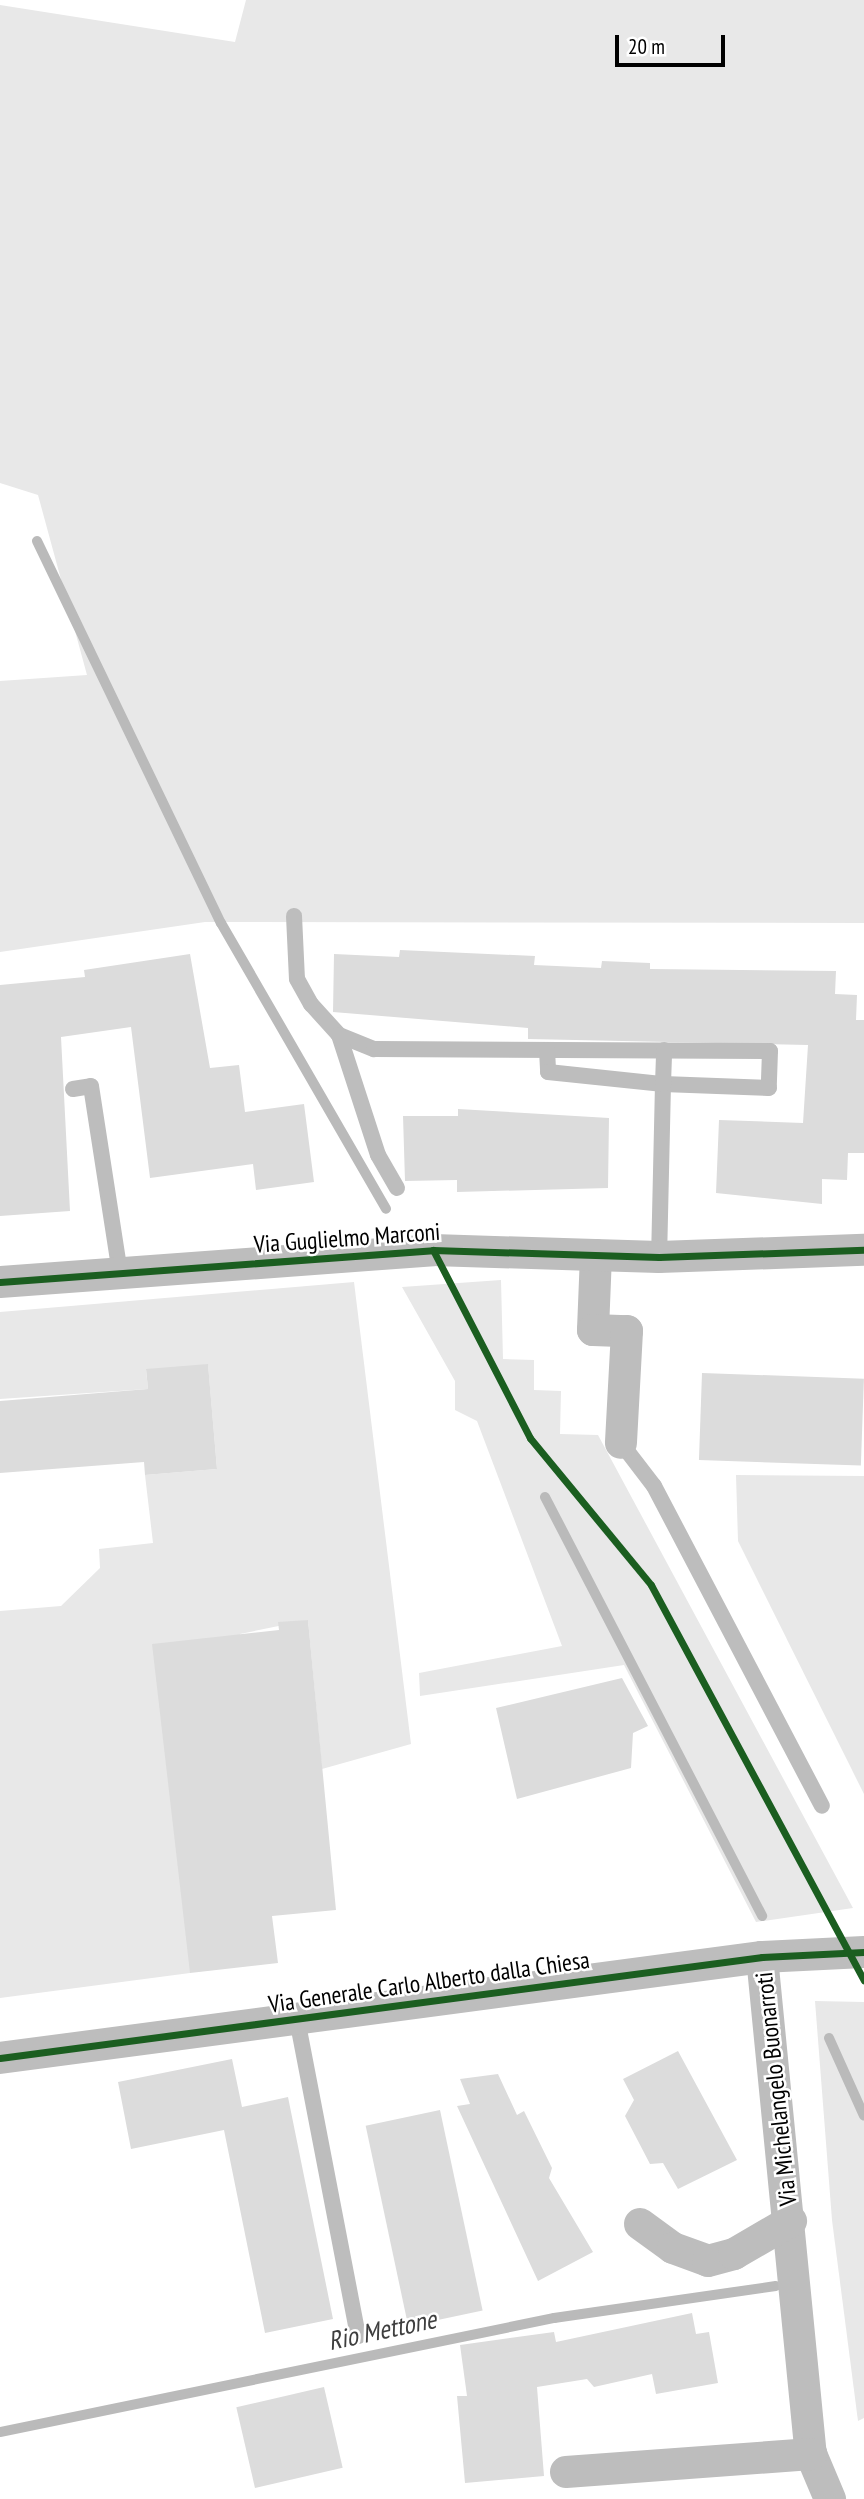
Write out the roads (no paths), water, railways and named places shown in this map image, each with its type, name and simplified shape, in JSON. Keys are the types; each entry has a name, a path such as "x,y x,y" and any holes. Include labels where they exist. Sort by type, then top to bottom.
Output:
{"street":[{"name":"Via Guglielmo Marconi","path":"0,1282 433,1250 659,1256 864,1250"},
{"path":"596,1255 593,1330 627,1331 621,1443"},
{"name":"Via Generale Carlo Alberto dalla Chiesa","path":"0,2058 762,1957 864,1952"},
{"name":"Via Michelangelo Buonarroti","path":"762,1957 791,2221 811,2454 830,2499"},
{"name":"Via Michelangelo Buonarroti","path":"640,2224 673,2248 708,2261 734,2254 791,2221"},
{"path":"566,2472 811,2454"}],"lane":[{"path":"294,916 297,979 339,1035 377,1155 397,1188"},
{"path":"339,1035 374,1049 770,1051 769,1088 663,1084 548,1072 547,1050"},
{"path":"659,1256 664,1050"},
{"path":"73,1088 91,1086 120,1274"},
{"path":"621,1443 654,1486 822,1806"},
{"path":"298,2019 358,2336"}],"waterway":[{"path":"37,541 221,923 386,1209"},
{"path":"545,1497 762,1916"},
{"path":"829,2038 864,2116"},
{"name":"Rio Mettone","path":"0,2432 554,2318 776,2286"}]}
